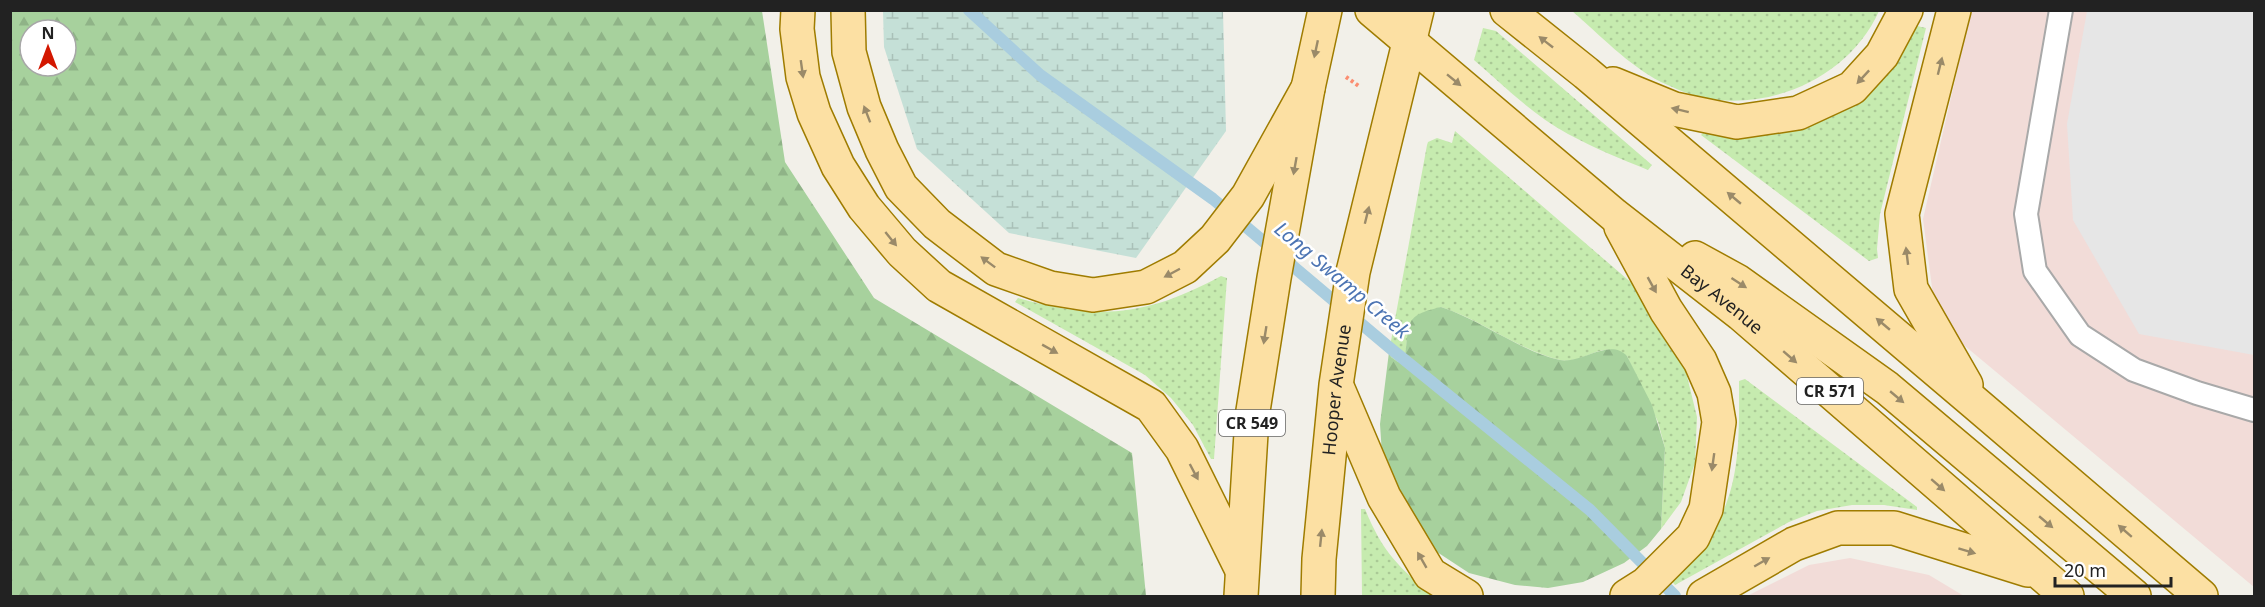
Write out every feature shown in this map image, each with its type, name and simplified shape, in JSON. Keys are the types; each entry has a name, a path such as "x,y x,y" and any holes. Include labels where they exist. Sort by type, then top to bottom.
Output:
{"main road":[{"path":"798,10 797,29 803,77 814,113 838,166 864,207 902,252 939,286 1151,406 1182,449 1242,583"},
{"path":"848,10 849,52 864,107 882,150 902,188 937,224 996,268 1050,288 1093,295 1146,287 1185,267 1216,236 1248,196 1308,88"},
{"name":"CR 549","path":"1242,583 1252,417 1308,88 1325,10"},
{"name":"Bay Avenue","path":"1372,10 1614,215 1741,314 2067,597"},
{"name":"Hooper Avenue","path":"1317,597 1338,374 1353,272 1417,10"},
{"path":"1507,10 1586,73 1976,402 2201,597"},
{"path":"1586,73 1674,109 1737,122 1798,113 1852,88 1882,56 1906,10"},
{"path":"1954,10 1902,214 1911,289 1976,402"},
{"path":"1614,215 1666,310 1700,361 1714,393 1719,422 1707,509 1693,537 1636,590"},
{"path":"1614,215 1737,281 1887,388 2134,597"},
{"path":"1338,374 1384,497 1430,574 1466,597"},
{"path":"1708,594 1794,543 1838,528 1894,528 2041,574"}],"lane":[{"path":"2061,10 2025,214 2035,271 2080,335 2134,370 2197,393 2254,410"}],"path":[{"path":"1344,75 1368,93"}],"shaded area":[{"path":"1971,11 2254,11 2254,587 1959,341 1933,295 1923,219"},
{"path":"2087,11 2254,11 2254,355 2139,334 2073,220 2067,124"},
{"path":"1850,558 1929,575 1964,596 1747,596 1809,565"}],"green space":[{"path":"10,11 762,11 785,162 874,298 1132,453 1146,596 11,596"},
{"path":"883,11 1223,11 1226,131 1136,258 1009,233 917,149 884,47"},
{"path":"1572,11 1879,11 1866,34 1849,54 1829,71 1807,84 1782,93 1756,99 1730,101 1699,97 1661,82 1626,58"},
{"path":"1917,26 1926,28 1880,214 1878,258 1869,261 1701,135 1703,133 1757,136 1784,132 1835,115 1858,101 1879,83 1900,58"},
{"path":"1483,28 1496,31 1652,165 1648,170 1568,134 1543,118 1508,90 1474,60"},
{"path":"1455,131 1634,285 1685,368 1697,417 1695,463 1681,502 1661,529 1665,448 1658,422 1627,356 1604,350 1573,360 1560,360 1529,349 1471,319 1441,307 1409,323 1403,361 1398,362 1391,357 1389,352 1427,145 1428,142 1437,138 1452,143"},
{"path":"1221,276 1227,278 1214,459 1211,459 1193,425 1171,398 1145,375 1015,302 1018,298 1073,310 1122,311 1169,300"},
{"path":"1441,307 1531,350 1560,360 1612,349 1627,356 1652,405 1665,448 1661,529 1647,546 1624,563 1583,582 1548,588 1515,585 1469,573 1434,550 1420,534 1382,454 1380,424 1389,352 1391,357 1398,362 1403,361 1411,322 1420,314"},
{"path":"1745,379 1917,507 1917,510 1884,505 1852,505 1817,511 1789,522 1675,585 1671,580 1708,538 1727,501 1733,482 1738,442 1739,381"},
{"path":"1361,509 1365,509 1378,537 1393,558 1433,596 1362,596"}],"waterway":[{"name":"Long Swamp Creek","path":"969,10 1040,75 1213,199 1390,348 1590,510 1675,596"}]}
